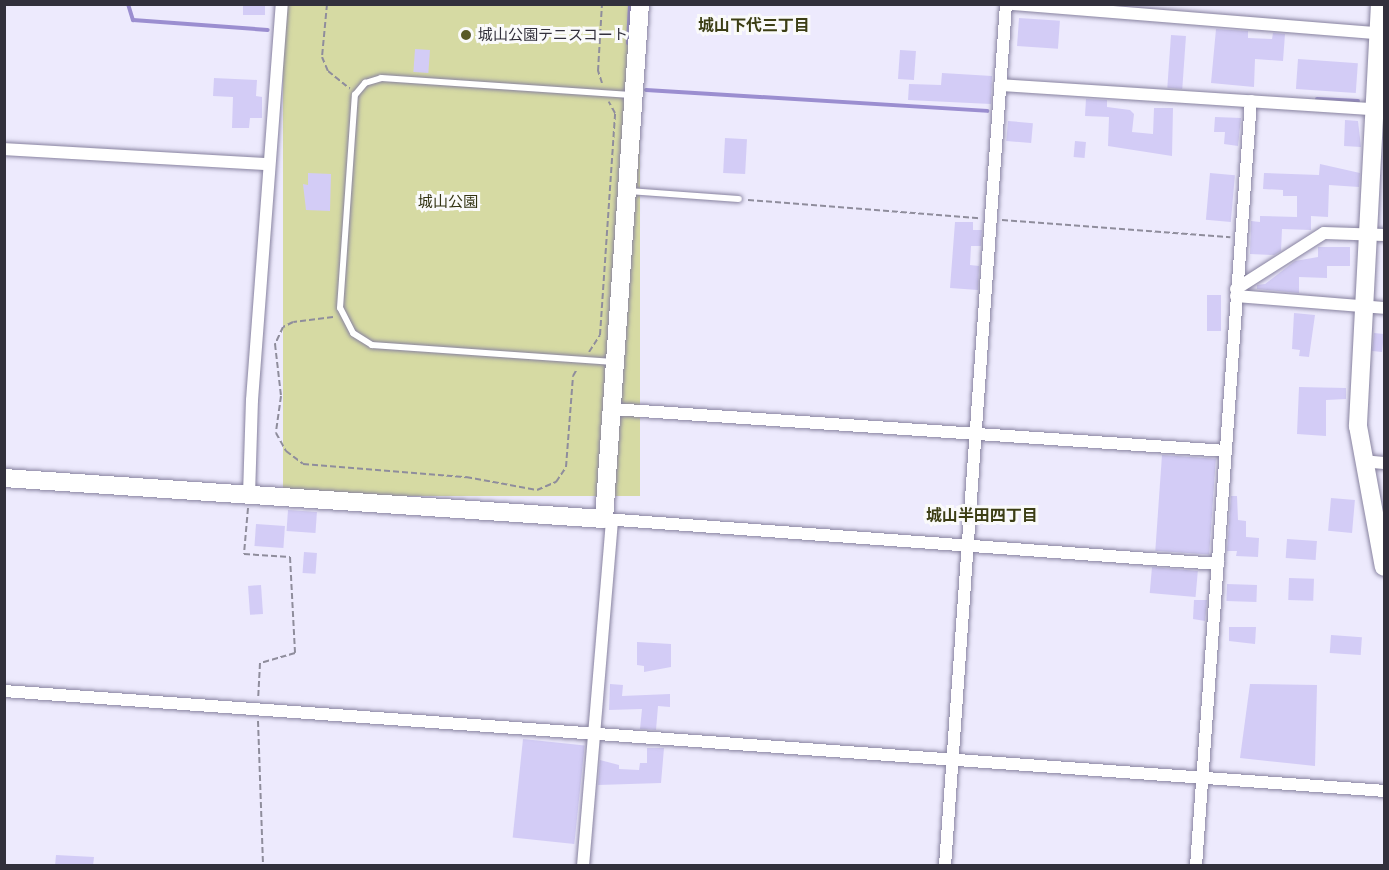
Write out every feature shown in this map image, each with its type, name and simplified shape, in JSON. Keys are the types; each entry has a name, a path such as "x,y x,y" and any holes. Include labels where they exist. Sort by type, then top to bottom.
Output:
{"street":[{"path":"249,495 252,400 268,164 282,4"},
{"path":"583,866 594,736 608,520 612,409 640,4"},
{"path":"945,866 1006,4"},
{"path":"1013,4 1382,34"},
{"path":"1380,4 1382,34 1375,109 1376,234 1362,307 1358,426 1362,461 1384,567"},
{"path":"1000,84 1375,109"},
{"path":"1196,866 1251,101"},
{"path":"4,149 268,164"},
{"path":"1236,293 1324,233 1376,234"},
{"path":"1236,293 1384,308"},
{"path":"612,409 1226,451"},
{"path":"1362,461 1384,463"},
{"path":"4,478 969,544 1218,564"},
{"path":"4,691 1201,780 1384,790"}],"lane":[{"path":"615,362 383,347 361,340 342,316 356,94 365,83 381,78 634,95"},
{"path":"627,191 739,199"}],"path":[{"path":"327,4 322,57 328,71 356,94"},
{"path":"342,316 293,322 282,327 275,344 281,396 276,433 286,451 303,464 466,477 537,490 556,482 566,467 573,376 600,335 615,113 598,71 602,4"},
{"path":"249,495 244,554 290,557 296,653 260,663 258,711 263,866"}],"green space":[{"name":"城山公園","path":"283,5 640,5 640,496 283,496"}],"building":[{"path":"243,4 265,4 265,15 243,15"},
{"path":"1019,18 1060,21 1058,49 1017,46"},
{"path":"1216,29 1248,31 1248,38 1272,39 1273,33 1285,34 1283,61 1255,59 1254,87 1211,83"},
{"path":"1171,35 1186,36 1182,89 1167,88"},
{"path":"415,49 430,50 428,73 413,72"},
{"path":"900,50 916,51 914,80 898,79"},
{"path":"1298,59 1358,63 1356,93 1296,89"},
{"path":"942,73 992,76 991,104 908,100 909,84 941,85"},
{"path":"214,78 257,80 256,96 262,97 262,118 250,118 249,128 232,128 233,97 213,96"},
{"path":"1086,99 1107,100 1107,107 1130,110 1134,114 1132,132 1153,134 1154,108 1173,108 1172,156 1108,146 1109,117 1085,116"},
{"path":"1215,117 1241,118 1238,146 1224,144 1225,132 1214,132"},
{"path":"1345,120 1358,121 1361,147 1344,146"},
{"path":"1008,121 1033,123 1031,143 1006,141"},
{"path":"725,138 747,139 745,174 723,173"},
{"path":"1075,141 1086,142 1085,158 1074,157"},
{"path":"1320,164 1360,173 1359,187 1329,185 1328,217 1311,216 1311,230 1282,229 1281,251 1274,255 1250,254 1251,221 1260,222 1260,216 1297,217 1297,196 1283,196 1283,190 1263,189 1264,173 1319,175"},
{"path":"308,173 331,174 330,211 306,210 303,184 308,185"},
{"path":"1210,173 1235,175 1231,222 1206,220"},
{"path":"955,222 973,222 973,230 982,230 981,246 971,246 970,265 979,266 978,290 950,288"},
{"path":"1318,247 1350,247 1350,266 1327,266 1327,278 1299,277 1299,293 1257,289 1257,285 1265,284 1295,261 1318,257"},
{"path":"1207,295 1221,295 1221,331 1207,331"},
{"path":"1294,313 1315,315 1309,357 1299,356 1300,350 1292,349"},
{"path":"1374,333 1384,334 1382,352 1372,351"},
{"path":"1299,387 1346,388 1346,399 1326,400 1326,436 1297,434"},
{"path":"1162,455 1216,459 1209,555 1155,551"},
{"path":"1231,496 1237,496 1238,520 1246,521 1246,537 1259,538 1258,557 1236,556 1237,551 1227,551"},
{"path":"1331,498 1355,500 1352,533 1328,531"},
{"path":"288,510 317,512 315,533 287,531"},
{"path":"256,524 285,526 283,548 254,546"},
{"path":"1287,539 1317,541 1316,560 1286,558"},
{"path":"304,552 317,553 316,574 303,573"},
{"path":"1152,567 1198,571 1196,597 1150,593"},
{"path":"1289,578 1314,579 1313,601 1288,600"},
{"path":"1227,584 1257,585 1256,602 1226,601"},
{"path":"261,585 263,614 250,615 248,586"},
{"path":"1194,600 1207,600 1205,621 1193,619"},
{"path":"1229,627 1256,627 1255,644 1229,641"},
{"path":"1331,635 1362,637 1361,655 1330,653"},
{"path":"637,642 671,644 671,667 644,672 644,666 637,665"},
{"path":"610,684 623,685 622,696 670,694 670,707 658,706 656,730 640,729 642,709 609,710"},
{"path":"1250,684 1317,685 1315,766 1240,758"},
{"path":"523,739 585,745 574,844 513,837"},
{"path":"647,748 664,748 661,783 598,785 600,760 619,765 619,769 639,770 640,763 647,763"},
{"path":"56,855 94,857 93,866 55,866"}],"waterway":[{"path":"128,4 133,20 268,30"},
{"path":"628,43 630,4"},
{"path":"646,90 987,111"},
{"path":"1317,99 1358,101"}],"place":[{"name":"城山公園テニスコート","path":"466,35"}],"district":[{"name":"城山下代三丁目","path":"754,26"},
{"name":"城山半田四丁目","path":"982,516"}]}
